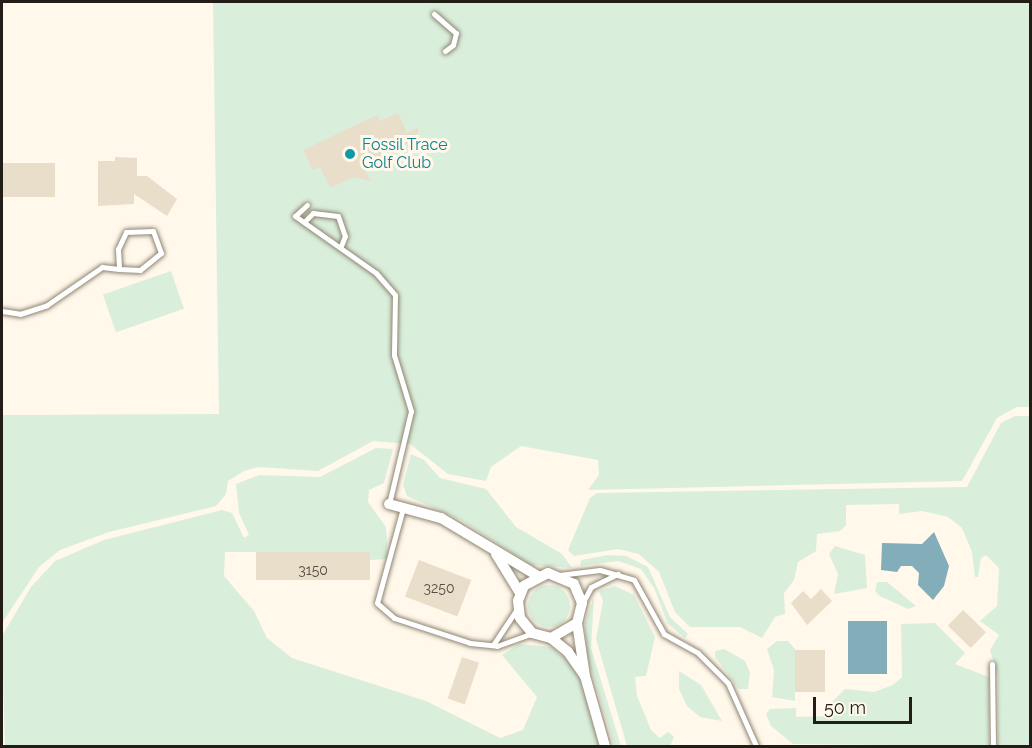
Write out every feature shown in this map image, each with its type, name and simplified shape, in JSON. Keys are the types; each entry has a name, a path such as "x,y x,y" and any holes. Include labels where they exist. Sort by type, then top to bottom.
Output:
{"street":[{"path":"389,504 441,518 538,576 558,574 574,584 582,603 577,623 585,676 605,747"},
{"path":"494,551 520,593"},
{"path":"538,576 520,593 517,608 532,633 551,638 585,676"},
{"path":"551,638 577,623"}],"lane":[{"path":"434,14 456,33 453,45 445,51"},
{"path":"307,205 295,216 341,246 376,273 395,295 394,355 411,411 389,504"},
{"path":"304,222 313,213 338,216 345,236 341,246"},
{"path":"2,311 20,314 47,305 102,267 119,269 140,270 161,253 153,231 126,232 118,249 119,269"},
{"path":"403,508 377,603 394,618 450,638 493,645 532,633"},
{"path":"558,574 600,570 620,573 641,586 664,634 698,653 728,683 756,747"},
{"path":"582,603 591,587 620,573"},
{"path":"493,645 517,608"},
{"path":"992,664 993,747"}],"green space":[{"name":"Fossil Trace Golf Club","path":"213,2 1030,2 1030,407 1017,407 997,418 962,481 588,490 599,475 598,460 521,446 491,467 486,481 448,474 410,444 373,441 318,471 258,467 244,471 228,481 226,494 216,506 109,532 60,550 39,567 2,623 2,415 219,414"},
{"path":"171,271 184,309 116,332 103,294"},
{"path":"1015,416 1030,416 1030,746 998,746 998,676 990,650 999,635 980,621 997,606 999,568 986,555 981,558 978,577 975,577 972,552 962,528 948,517 922,511 899,514 899,504 846,505 846,525 840,531 817,534 816,551 798,562 794,580 784,593 785,614 775,617 762,638 740,627 690,627 675,612 659,572 639,554 618,549 574,556 568,550 590,498 597,493 967,487 1001,423"},
{"path":"376,448 393,449 384,483 369,490 368,502 386,527 388,559 370,560 369,552 225,552 224,576 254,611 267,638 292,658 426,701 500,738 523,730 537,697 502,655 519,644 551,647 572,664 580,679 599,746 5,746 2,636 31,587 55,561 104,540 222,510 232,513 244,538 249,535 239,513 236,484 259,475 320,477"},
{"path":"411,454 424,460 440,478 486,489 516,527 562,554 572,568 531,565 461,520 407,496 403,485"},
{"path":"835,546 865,555 867,588 834,594 838,574 829,554"},
{"path":"608,555 626,556 648,567 670,617 688,634 685,638 668,624 654,588 641,569 618,561 580,566 581,560"},
{"path":"877,582 887,582 916,606 908,609 880,596 875,591"},
{"path":"549,585 564,591 570,606 564,621 549,627 534,621 528,606 534,591"},
{"path":"615,586 634,595 655,637 646,676 635,677 637,696 651,730 660,738 668,732 674,737 670,746 627,746 596,639 603,601 599,591"},
{"path":"594,597 591,648 621,746 614,746 587,655 585,622"},
{"path":"935,623 965,653 955,664 989,677 989,746 793,744 771,726 766,714 770,709 796,708 796,717 832,716 832,702 845,689 874,692 893,685 902,677 901,624"},
{"path":"777,641 788,641 795,649 795,701 772,697 774,670 767,649"},
{"path":"724,649 745,661 750,673 748,689 739,689 715,657 715,651"},
{"path":"679,671 701,685 722,721 700,717 687,706 679,689"}],"water":[{"path":"934,532 949,566 944,586 933,600 918,585 919,573 912,566 901,566 897,572 881,570 882,543 922,544"},
{"path":"848,621 887,621 887,674 848,674"}],"building":[{"name":"Fossil Trace Golf Club","path":"398,113 407,133 419,127 417,139 393,151 396,157 366,172 371,181 354,177 330,188 320,167 313,170 303,150 377,115 380,121"},
{"path":"115,157 137,158 137,176 147,176 177,199 167,216 134,194 134,204 98,206 98,161 115,161"},
{"path":"2,163 55,163 55,197 2,197"},
{"path":"256,552 370,552 370,580 256,580"},
{"path":"419,560 471,580 457,616 405,596"},
{"path":"821,589 832,601 807,625 791,603 803,591 811,599"},
{"path":"963,610 986,632 971,648 948,626"},
{"path":"795,650 825,650 825,692 795,692"},
{"path":"462,657 479,663 465,704 448,699"}],"place":[{"name":"Fossil Trace Golf Club","path":"350,154"}]}
